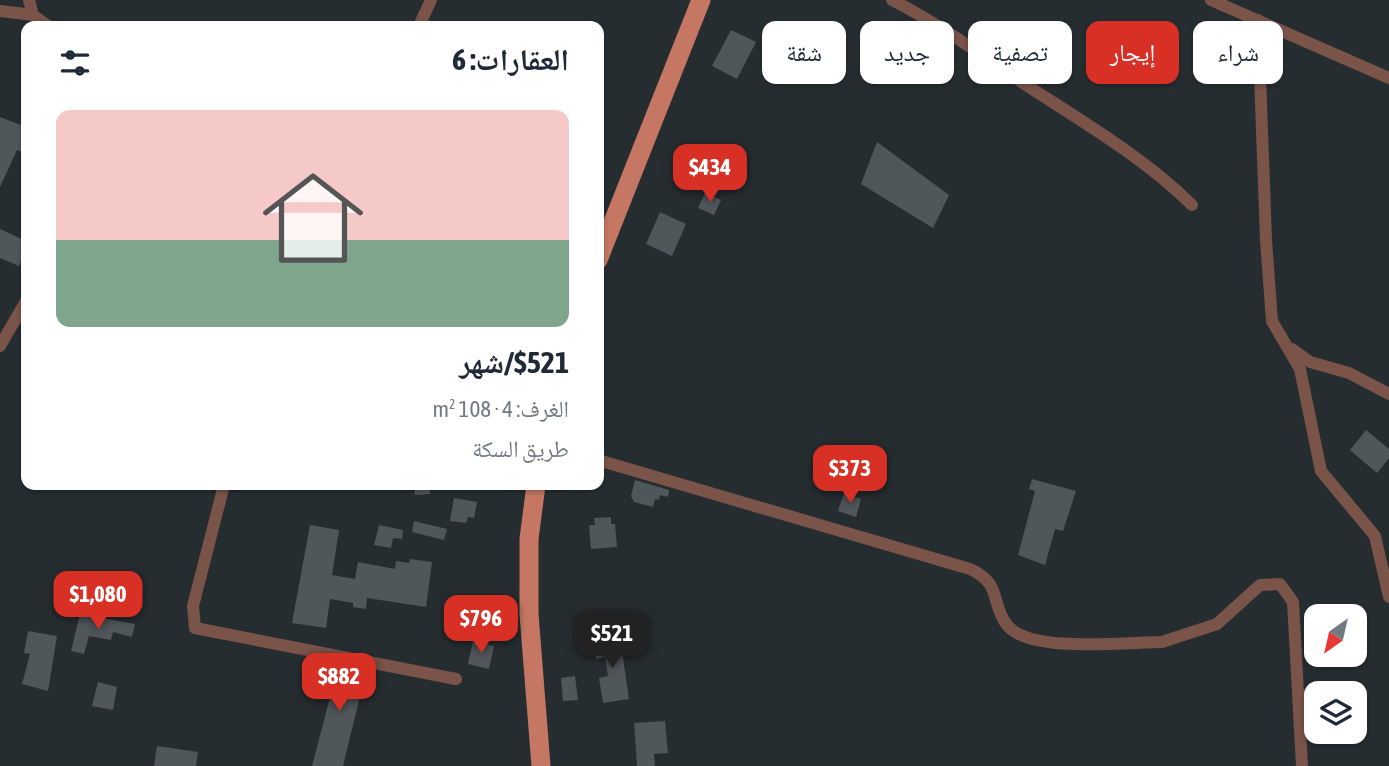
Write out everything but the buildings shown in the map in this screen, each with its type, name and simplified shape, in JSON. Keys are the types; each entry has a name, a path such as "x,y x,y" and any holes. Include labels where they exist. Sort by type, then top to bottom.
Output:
{"main road":[{"path":"604,245 702,0"},
{"path":"535,490 529,539 529,614 541,766"}],"street":[{"path":"29,0 33,15"},
{"path":"421,21 430,0"},
{"path":"892,0 930,20 1082,119 1168,182 1192,205"},
{"path":"1211,0 1389,78"},
{"path":"0,11 33,15 41,21"},
{"path":"1258,20 1270,310 1275,329 1300,369 1321,471 1375,536 1389,597"},
{"path":"0,346 21,309"},
{"path":"1286,346 1310,362 1361,378 1389,394"},
{"path":"604,462 970,569 992,586 1003,618 1010,629 1023,635 1056,642 1162,642 1179,639 1228,618 1261,585 1280,584 1293,602 1301,766"},
{"path":"223,490 193,606 195,628 456,679"}]}
